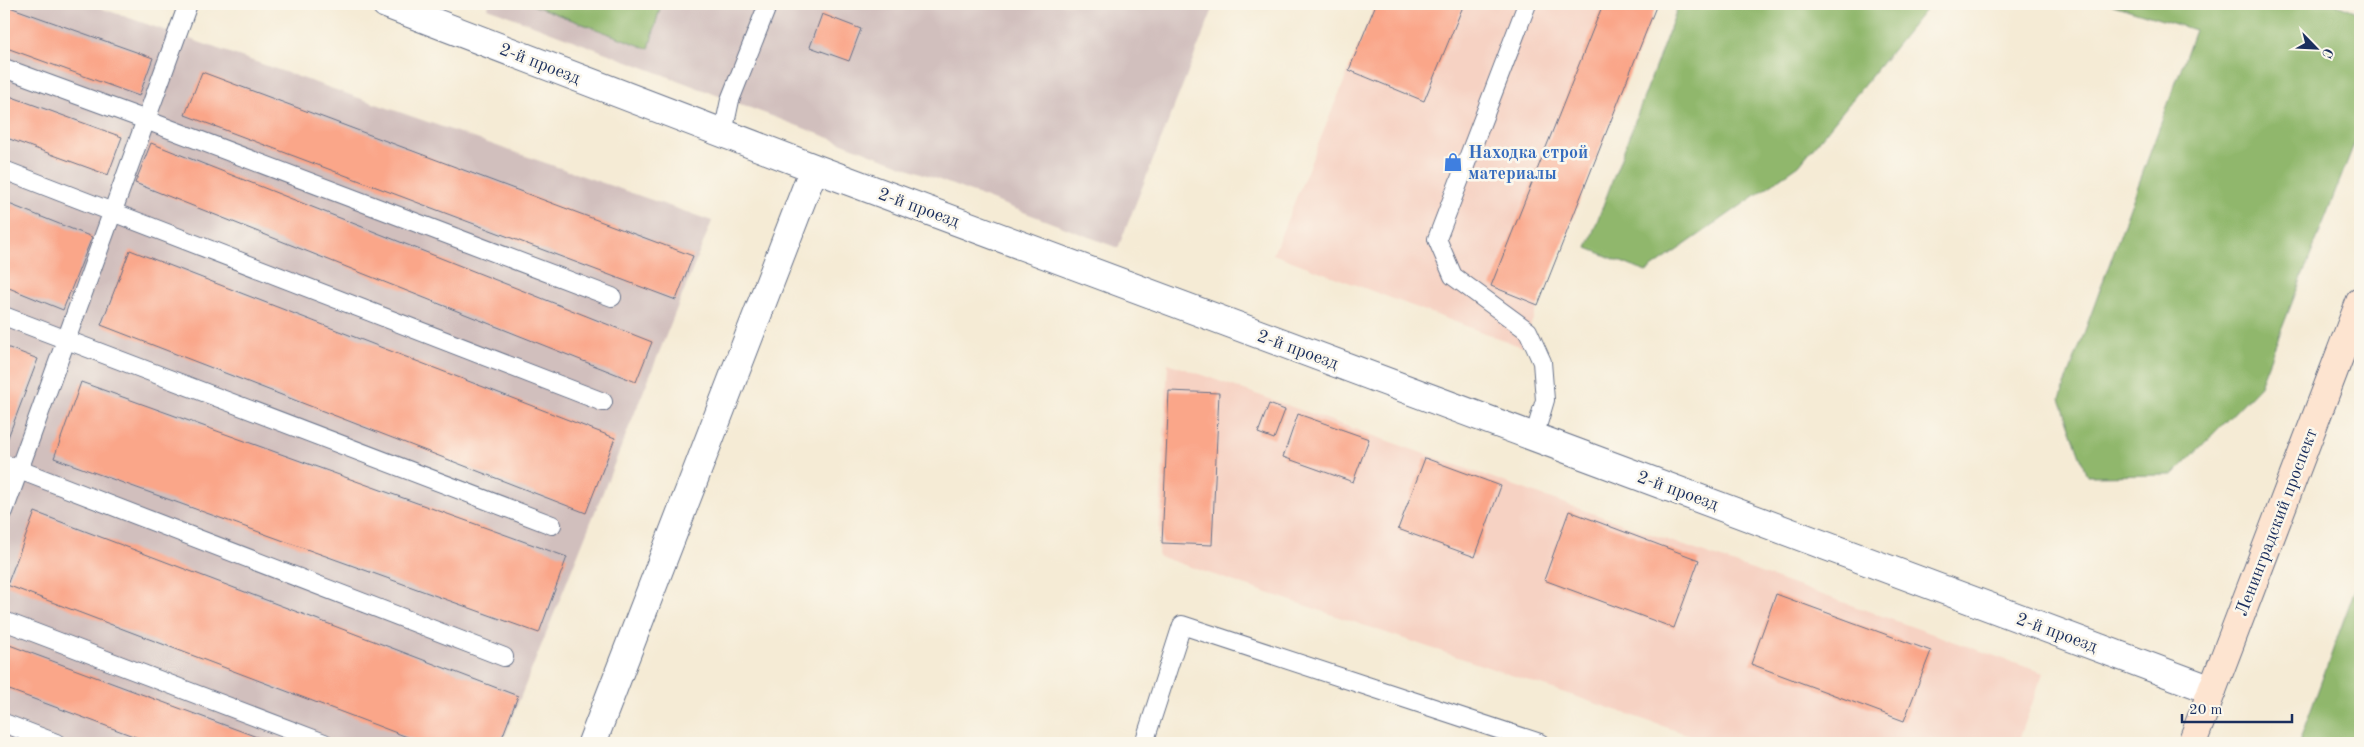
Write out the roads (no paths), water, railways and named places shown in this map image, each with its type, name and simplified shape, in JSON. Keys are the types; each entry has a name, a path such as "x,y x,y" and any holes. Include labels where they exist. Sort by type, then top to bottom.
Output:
{"street":[{"name":"2-й проезд","path":"386,4 814,168 2212,690"},
{"path":"592,743 814,168"},
{"name":"Ленинградский проспект","path":"2192,743 2360,302"}],"lane":[{"path":"4,511 12,467 66,341 188,4"},
{"path":"723,133 730,100 768,4"},
{"path":"1527,4 1437,239 1453,276 1528,331 1542,362 1545,400 1534,437"},
{"path":"4,68 146,120 612,298"},
{"path":"4,170 603,402"},
{"path":"4,316 552,524"},
{"path":"12,467 504,657"},
{"path":"4,621 324,743"},
{"path":"1144,743 1182,625 1540,743"},
{"path":"4,723 56,743"}],"place":[{"name":"Находка строй материалы","path":"1453,162"}]}
